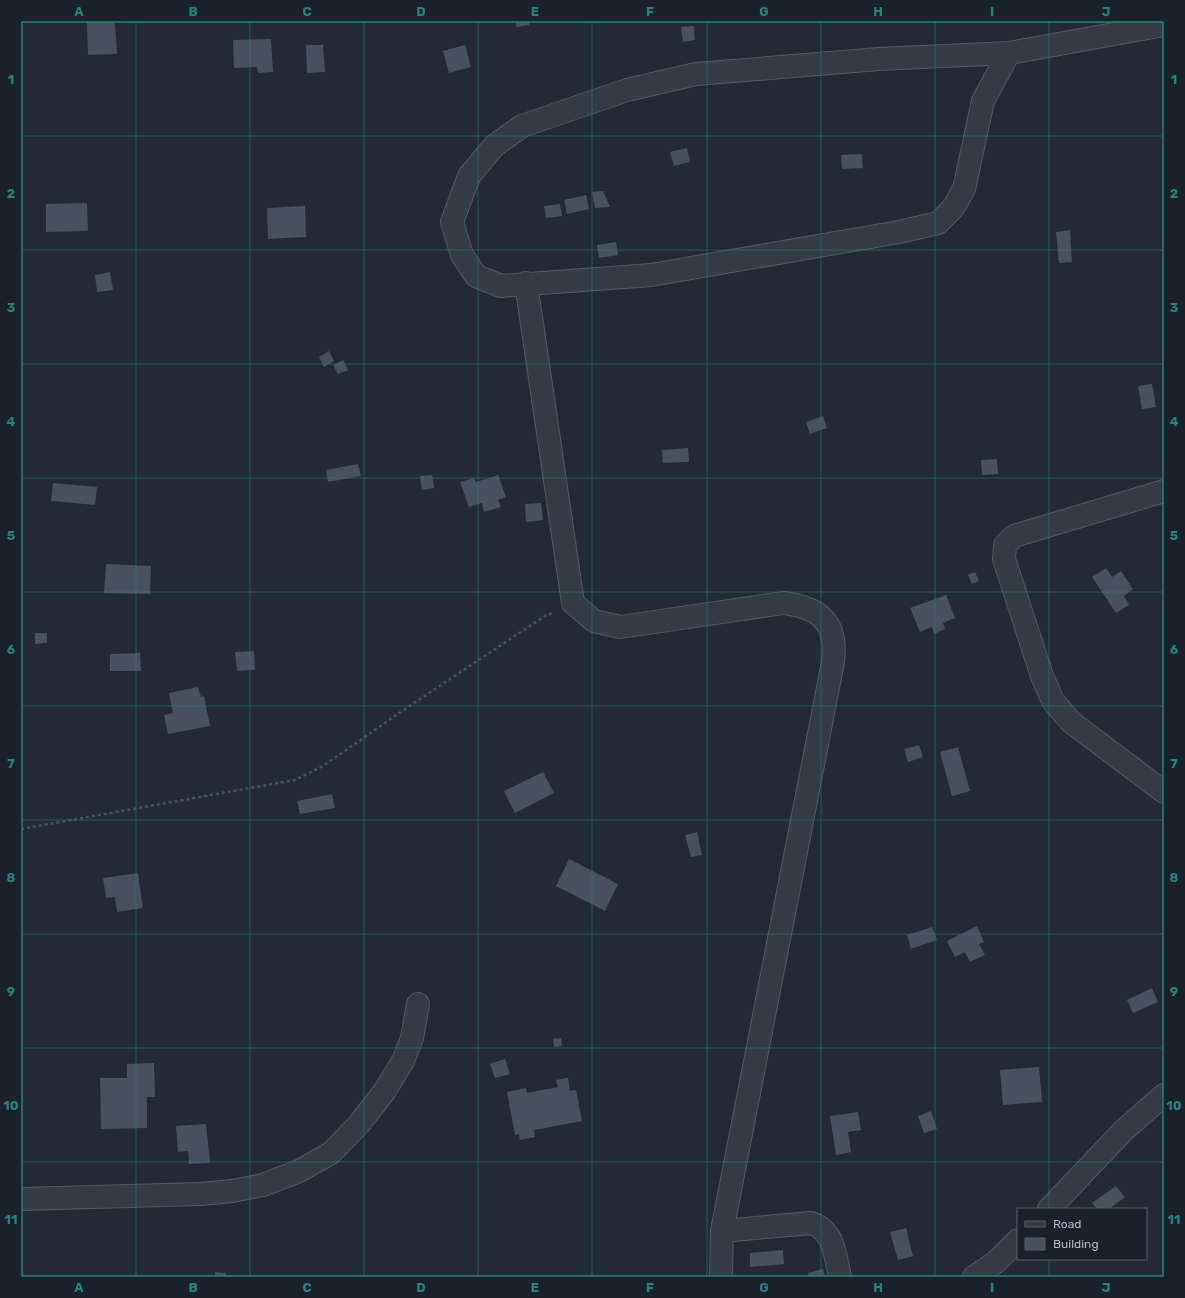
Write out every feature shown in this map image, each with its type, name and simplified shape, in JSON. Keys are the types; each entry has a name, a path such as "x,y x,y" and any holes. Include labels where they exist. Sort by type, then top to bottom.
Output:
{"street":[{"path":"1009,54 983,101 964,189 953,208 938,223 899,232 651,275 501,286 476,276 462,255 452,222 468,176 494,146 522,126 627,90 696,74 879,59 1009,54 1164,25"},
{"path":"526,284 573,603 594,621 620,627 783,603 795,604 808,608 824,618 832,635 835,648 722,1231 721,1277"},
{"path":"1164,491 1014,536 1005,545 1004,559 1042,676 1053,701 1071,722 1164,792"},
{"path":"21,1198 201,1194 232,1191 263,1185 299,1171 331,1153 359,1124 384,1092 403,1061 412,1038 418,1004"},
{"path":"1050,1208 1124,1130 1164,1095"},
{"path":"722,1231 811,1223 816,1224 823,1228 831,1240 840,1277"},
{"path":"974,1277 1000,1269 1017,1242"}],"path":[{"path":"21,829 295,780 323,766 402,711 545,616 573,603"}],"building":[{"path":"115,21 117,54 88,55 87,22"},
{"path":"516,21 529,21 529,25 516,27"},
{"path":"694,26 695,40 683,42 681,27"},
{"path":"271,39 273,72 258,73 257,67 234,68 233,40"},
{"path":"306,45 323,45 325,72 307,73"},
{"path":"465,45 471,67 449,73 443,51"},
{"path":"687,148 690,162 674,166 670,152"},
{"path":"862,154 863,168 842,169 841,155"},
{"path":"603,191 610,207 595,208 592,192"},
{"path":"586,195 589,209 567,214 564,200"},
{"path":"87,203 88,231 46,232 46,204"},
{"path":"560,204 562,216 546,218 544,206"},
{"path":"305,206 306,237 268,239 267,208"},
{"path":"1070,230 1072,262 1059,263 1056,232"},
{"path":"616,242 618,255 599,258 597,245"},
{"path":"110,272 113,290 97,292 95,275"},
{"path":"329,351 334,361 324,367 319,357"},
{"path":"343,360 348,370 338,374 333,365"},
{"path":"1152,384 1156,407 1142,409 1138,386"},
{"path":"823,416 827,428 810,434 806,422"},
{"path":"688,448 689,462 663,463 662,450"},
{"path":"997,459 998,474 982,475 981,460"},
{"path":"358,464 361,476 328,482 326,470"},
{"path":"432,475 434,488 422,490 420,476"},
{"path":"498,475 506,497 498,500 501,507 484,512 482,503 469,507 460,482 474,478 476,482"},
{"path":"53,483 97,487 95,505 51,501"},
{"path":"541,503 543,520 526,522 525,504"},
{"path":"106,564 151,566 150,594 104,593"},
{"path":"1106,568 1112,577 1121,571 1133,589 1124,596 1129,605 1116,613 1092,577"},
{"path":"975,572 979,581 972,584 968,575"},
{"path":"946,595 955,618 943,623 945,629 934,634 932,627 920,632 910,608"},
{"path":"35,633 47,633 47,643 35,644"},
{"path":"254,651 255,670 237,671 235,652"},
{"path":"140,653 141,671 110,671 110,654"},
{"path":"198,687 201,697 204,696 210,726 168,734 164,715 173,713 169,693"},
{"path":"919,745 923,757 908,762 904,749"},
{"path":"958,747 970,791 952,796 940,752"},
{"path":"543,772 554,793 515,813 504,791"},
{"path":"332,794 335,808 300,814 297,801"},
{"path":"697,832 702,855 691,857 685,835"},
{"path":"569,859 618,884 605,911 556,886"},
{"path":"138,873 143,908 117,912 115,897 106,898 103,878"},
{"path":"977,926 984,942 979,944 985,955 970,962 965,952 955,957 947,941"},
{"path":"932,927 937,940 911,949 907,935"},
{"path":"1152,988 1158,1002 1133,1013 1127,1000"},
{"path":"561,1038 562,1046 554,1047 553,1039"},
{"path":"505,1059 510,1074 495,1078 490,1064"},
{"path":"154,1063 155,1097 147,1097 147,1128 101,1129 100,1078 127,1078 127,1064"},
{"path":"1039,1067 1042,1102 1003,1105 1000,1070"},
{"path":"568,1078 570,1091 576,1090 582,1121 534,1130 535,1137 520,1140 519,1134 515,1135 507,1092 526,1088 527,1093 558,1087 556,1080"},
{"path":"931,1111 937,1129 924,1133 918,1116"},
{"path":"858,1112 861,1130 848,1132 851,1152 836,1155 830,1116"},
{"path":"206,1124 210,1163 189,1164 188,1151 178,1152 176,1126"},
{"path":"1116,1186 1125,1197 1110,1208 1096,1208 1092,1203"},
{"path":"906,1228 913,1256 898,1260 890,1232"},
{"path":"783,1250 784,1264 750,1267 750,1253"},
{"path":"823,1269 825,1277 809,1277 808,1273"},
{"path":"215,1272 226,1273 226,1277 215,1277"}]}
